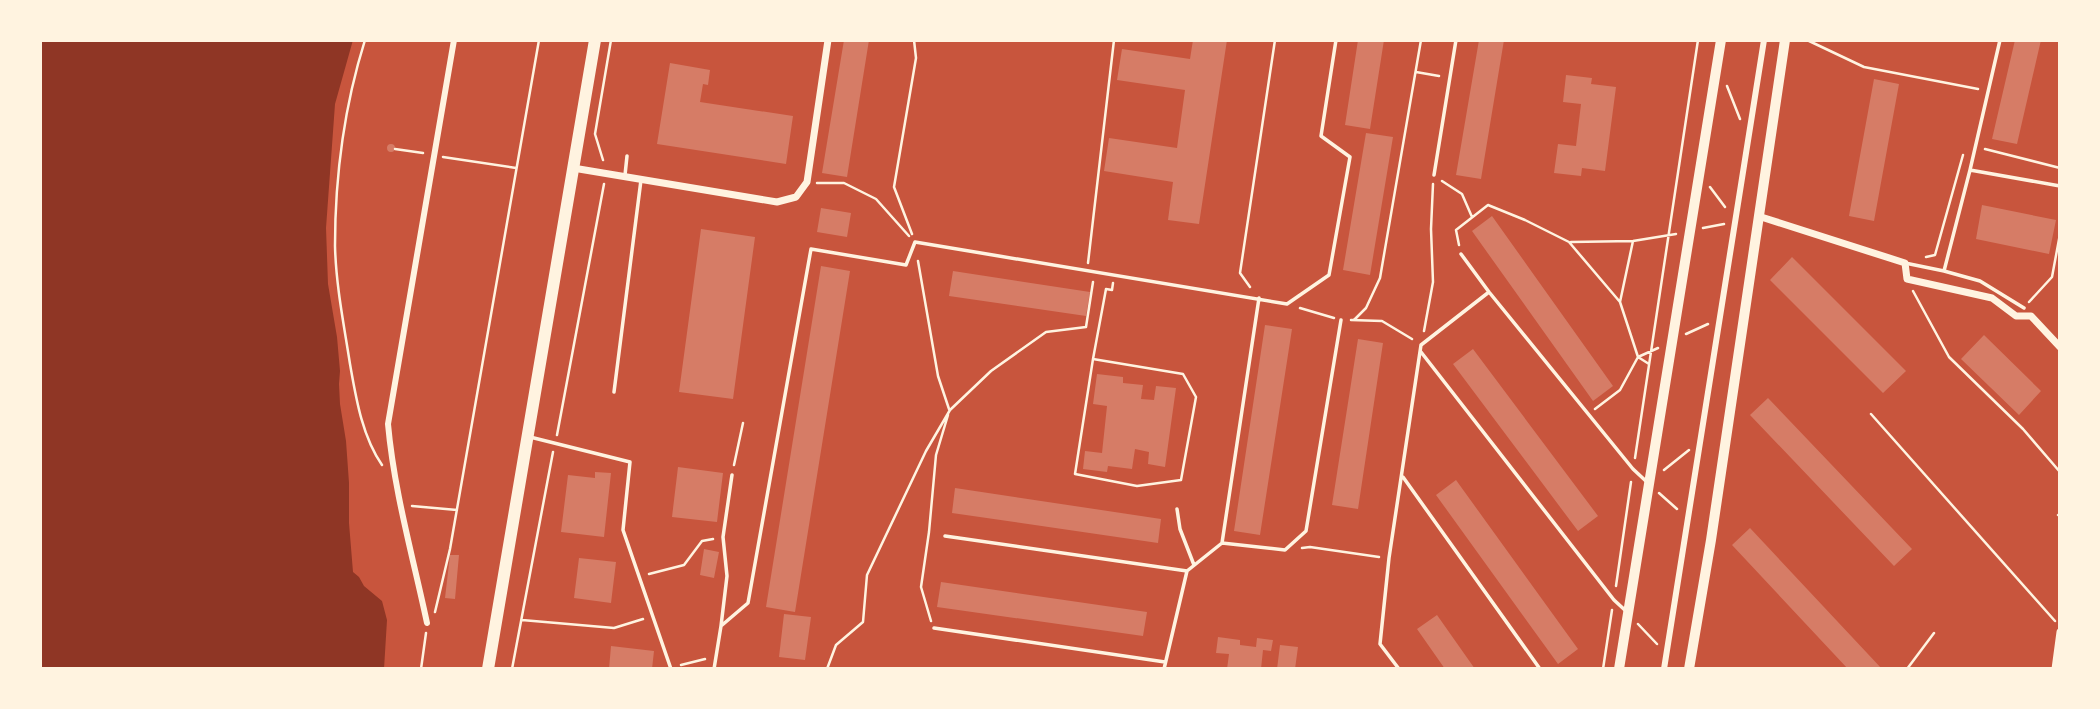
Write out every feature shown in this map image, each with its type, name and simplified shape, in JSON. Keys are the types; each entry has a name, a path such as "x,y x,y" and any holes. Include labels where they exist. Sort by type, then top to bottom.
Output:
{"main road":[{"path":"488,669 595,40"}],"street":[{"path":"427,623 388,424 454,40"},
{"path":"573,168 777,202 796,197 807,182 828,40"},
{"path":"1619,669 1721,40"},
{"path":"1664,669 1764,40"},
{"path":"1689,669 1711,540 1785,40"},
{"path":"1758,216 1905,263 1907,279 1992,298 2017,316 2031,316 2060,347"},
{"path":"2055,669 2060,629"}],"lane":[{"path":"721,626 748,603 811,249 906,265 915,242 1287,304 1329,275 1350,157 1321,136 1336,40"},
{"path":"1434,175 1456,40"},
{"path":"1944,271 1977,147 2000,40"},
{"path":"624,177 627,156"},
{"path":"1970,170 2060,186"},
{"path":"614,392 641,180"},
{"path":"1461,254 1633,469 1648,483"},
{"path":"1905,263 1980,281 2025,308"},
{"path":"1399,669 1380,644 1389,558 1421,345 1489,292"},
{"path":"1164,669 1187,571 1222,543 1259,298"},
{"path":"1222,543 1285,550 1306,531 1341,320"},
{"path":"1420,351 1614,600 1628,614"},
{"path":"528,436 630,462 623,530 671,669"},
{"path":"714,669 727,576 723,537 732,475"},
{"path":"1402,475 1540,669"},
{"path":"1177,509 1180,529 1194,565"},
{"path":"945,536 1187,571"},
{"path":"933,628 1165,662"}],"path":[{"path":"365,40 352,83 340,150 335,248 341,311 354,389 371,449 384,468"},
{"path":"421,669 427,623 438,609 457,510 539,40"},
{"path":"512,669 606,173 595,134 611,40"},
{"path":"914,40 916,58 894,187 915,242 938,376 950,410 936,455 921,587 933,628"},
{"path":"827,669 836,645 863,622 867,575 920,463 950,410 991,371 1046,332 1086,327 1093,283 1087,270 1115,40"},
{"path":"1259,298 1240,273 1275,40"},
{"path":"1354,320 1366,308 1380,278 1421,40"},
{"path":"1603,669 1698,40"},
{"path":"1807,40 1864,66 1988,92"},
{"path":"1416,72 1450,77"},
{"path":"1726,85 1740,119"},
{"path":"1905,263 1935,254 1962,156 1977,147 2060,168"},
{"path":"395,149 517,169"},
{"path":"1569,242 1633,241 1736,221 1682,150"},
{"path":"1287,304 1341,320 1382,321 1421,345 1433,282 1431,229 1434,175"},
{"path":"1434,175 1462,194 1472,217"},
{"path":"807,182 844,183 876,199 915,242"},
{"path":"1461,254 1456,230 1488,205 1569,242 1620,302 1638,357 1649,364"},
{"path":"2025,308 2052,276 2060,234"},
{"path":"1620,302 1633,241"},
{"path":"1907,279 1949,357 2023,429 2060,472"},
{"path":"1093,359 1183,374 1196,397 1181,480 1137,486 1075,474 1093,359 1106,289 1112,290"},
{"path":"1871,414 2060,629"},
{"path":"732,475 743,423"},
{"path":"402,505 457,510"},
{"path":"639,576 684,565 702,541 723,537"},
{"path":"1285,550 1310,547 1389,558"},
{"path":"1628,614 1667,654"},
{"path":"522,620 614,628 653,616"},
{"path":"1906,669 1934,633"},
{"path":"691,663 716,656"}],"shaded area":[{"path":"40,40 353,40 335,104 326,228 328,284 340,371 340,404 346,441 353,572 364,586 382,601 387,620 384,669 40,669"}],"building":[{"path":"844,40 869,40 847,177 822,173"},
{"path":"1193,40 1227,40 1199,224 1168,220 1173,182 1104,171 1109,138 1177,148 1185,90 1117,80 1122,49 1190,59"},
{"path":"1358,40 1384,40 1370,129 1345,125"},
{"path":"1479,40 1504,40 1481,179 1456,175"},
{"path":"2015,40 2041,40 2017,144 1992,139"},
{"path":"670,63 710,70 708,85 703,84 700,102 793,116 786,164 657,144"},
{"path":"1566,75 1592,78 1591,84 1616,87 1605,171 1582,168 1581,176 1554,173 1558,144 1576,146 1581,104 1563,102"},
{"path":"1874,79 1899,84 1874,221 1849,216"},
{"path":"1366,133 1393,137 1370,275 1343,270"},
{"path":"391,144 395,148 391,152 387,148"},
{"path":"1982,205 2056,220 2049,254 1976,239"},
{"path":"821,208 851,213 847,237 817,232"},
{"path":"1492,216 1613,386 1593,401 1472,231"},
{"path":"701,229 755,237 733,399 679,392"},
{"path":"1792,257 1906,371 1883,393 1770,280"},
{"path":"821,266 850,271 795,612 766,607"},
{"path":"953,271 1090,292 1086,316 949,296"},
{"path":"1265,325 1292,329 1260,535 1234,531"},
{"path":"1984,335 2041,391 2019,415 1961,359"},
{"path":"1358,339 1383,343 1358,509 1332,505"},
{"path":"1473,349 1598,516 1578,531 1453,364"},
{"path":"1097,374 1123,377 1123,383 1143,385 1141,399 1154,400 1156,386 1176,388 1165,467 1148,464 1149,452 1135,449 1132,469 1108,466 1107,472 1083,469 1085,451 1102,453 1107,406 1093,404"},
{"path":"1768,398 1912,549 1894,566 1750,415"},
{"path":"678,467 723,473 717,522 672,517"},
{"path":"595,472 611,473 604,537 561,532 568,475 595,478"},
{"path":"1456,480 1578,649 1558,664 1436,495"},
{"path":"955,488 1161,519 1158,543 952,513"},
{"path":"1750,528 1882,669 1848,669 1732,545"},
{"path":"704,549 719,552 714,578 700,575"},
{"path":"450,555 459,555 455,599 445,598"},
{"path":"579,558 616,562 611,603 574,598"},
{"path":"941,582 1147,612 1143,636 937,607"},
{"path":"784,614 811,617 805,660 779,657"},
{"path":"1437,615 1475,669 1445,669 1417,629"},
{"path":"1218,637 1240,640 1240,645 1256,647 1257,638 1273,640 1271,651 1263,650 1261,669 1227,669 1229,654 1216,653"},
{"path":"1280,645 1298,647 1295,669 1277,669"},
{"path":"611,646 654,651 652,669 609,669"}]}
